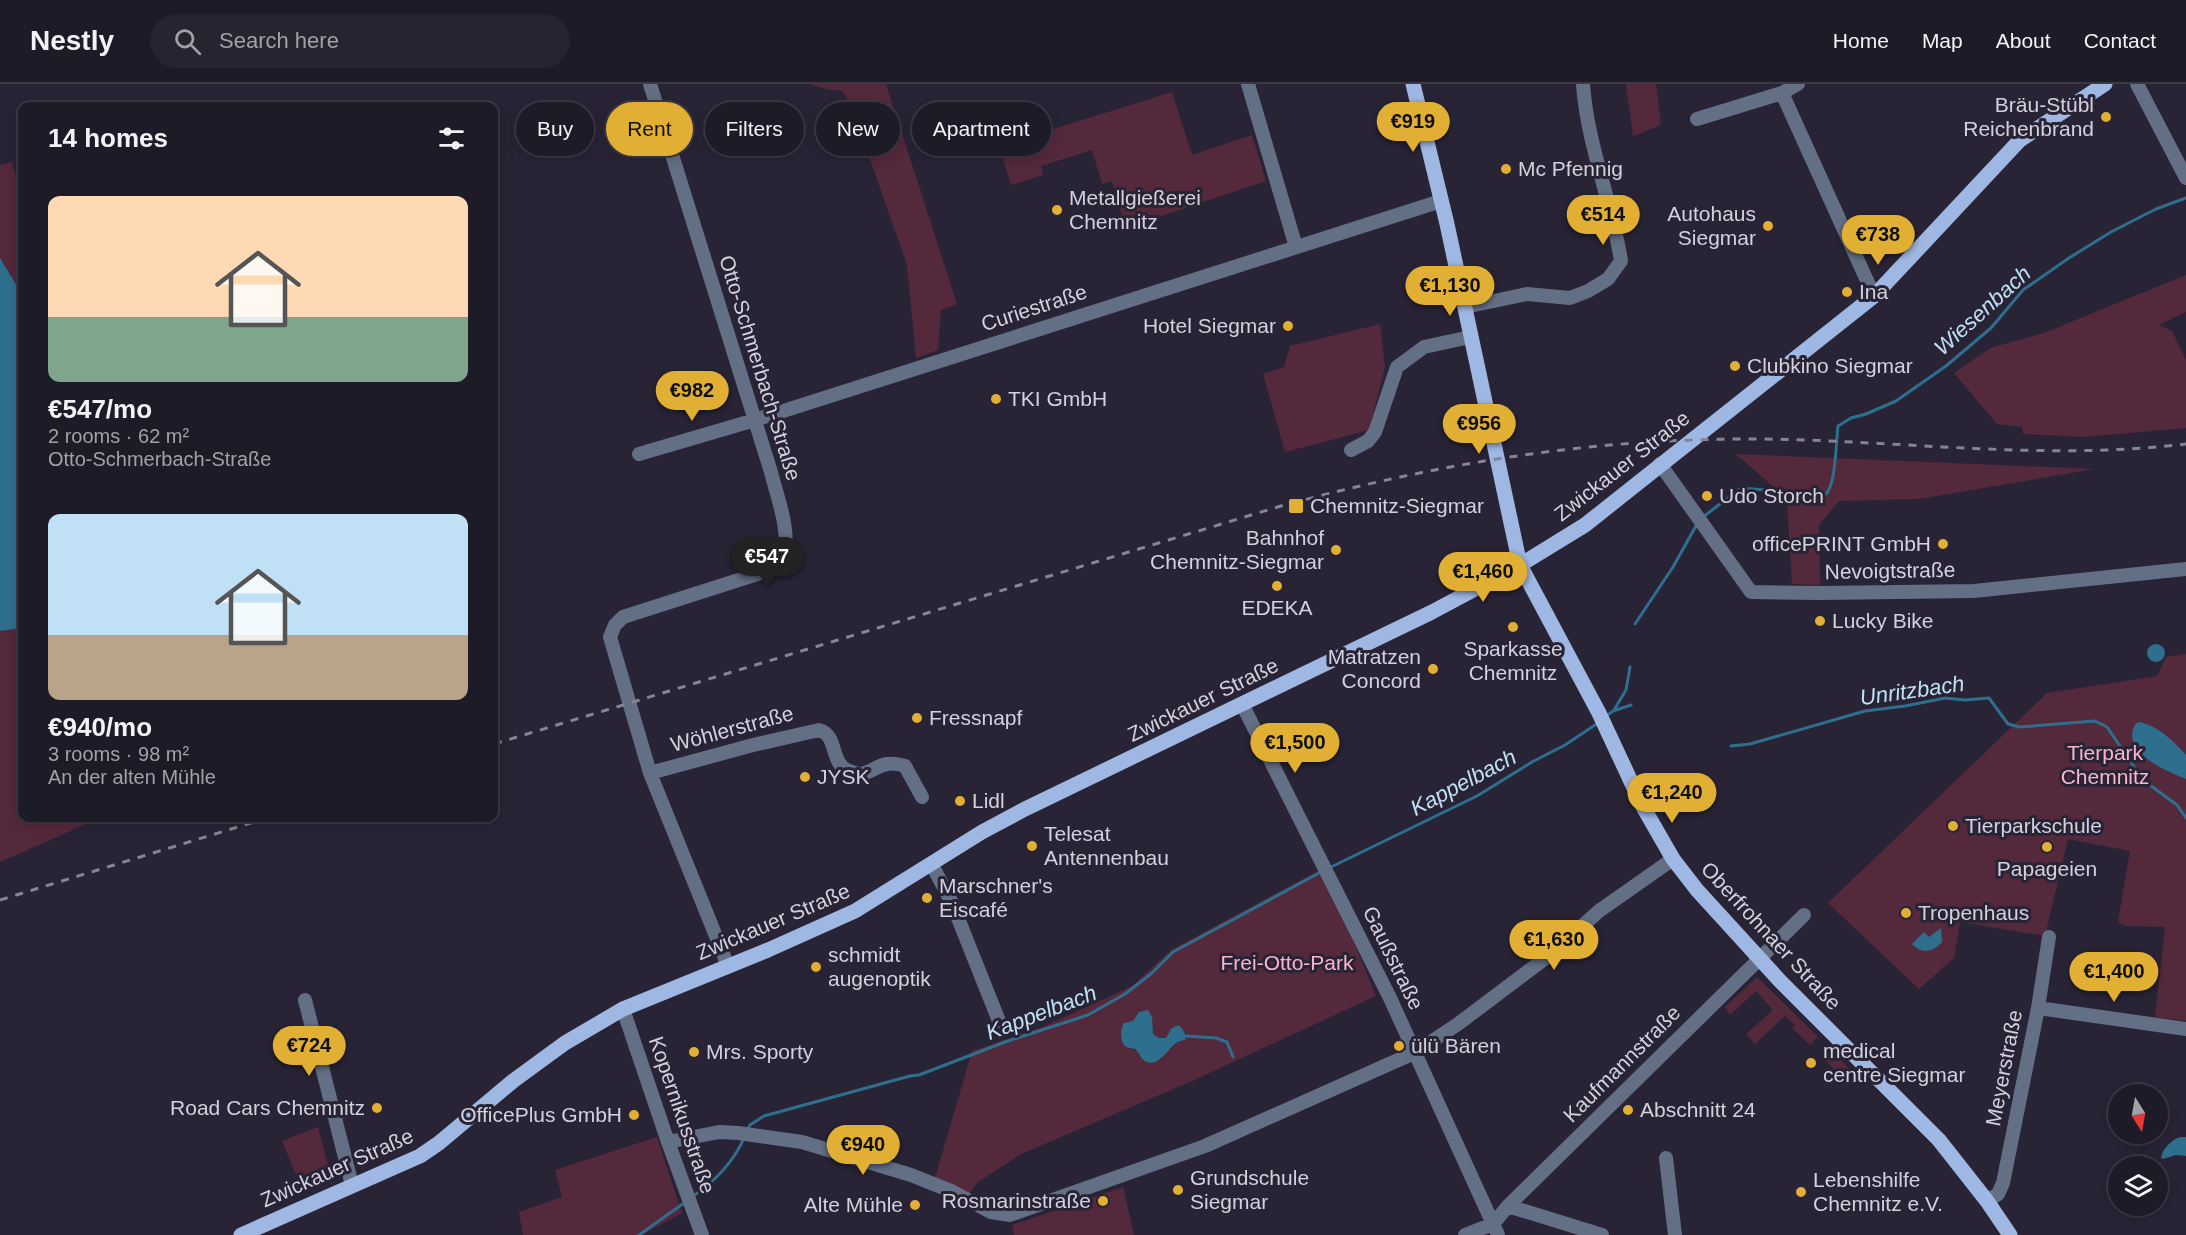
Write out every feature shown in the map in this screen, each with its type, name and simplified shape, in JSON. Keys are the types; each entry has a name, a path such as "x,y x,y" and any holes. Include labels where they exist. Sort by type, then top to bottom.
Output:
{"main road":[{"name":"Oberfrohnaer Straße","path":"1413,84 1465,307 1520,565 1601,718 1642,805 1673,859 1697,890 1760,959 1940,1140 2010,1235"},
{"name":"Zwickauer Straße","path":"242,1235 399,1166 429,1149 530,1068 565,1043 623,1009 821,928 855,911 982,832 1025,809 1420,618 1520,565 1586,525 1874,296 2020,140 2105,84"}],"street":[{"name":"Otto-Schmerbach-Straße","path":"650,84 755,420 785,531 784,554 778,563 767,571 623,616 610,637 650,773 728,966"},
{"path":"1248,84 1296,247"},
{"path":"1465,307 1527,294 1570,297 1588,291 1608,279 1621,261 1616,229 1584,102 1583,84"},
{"path":"1697,119 1782,93 1798,84"},
{"path":"2137,84 2186,178"},
{"path":"1782,93 1874,296"},
{"name":"Curiestraße","path":"639,454 755,420 1441,201"},
{"path":"1351,450 1368,441 1375,432 1397,367 1424,347 1470,337"},
{"name":"Nevoigtstraße","path":"1660,464 1751,592 1974,591 2186,569"},
{"name":"Gaußstraße","path":"1242,704 1388,993 1495,1229"},
{"name":"Wöhlerstraße","path":"650,773 819,730 830,736 841,766 848,771 865,774 884,764 895,763 905,766 922,797"},
{"path":"668,1142 719,1132 802,1142 911,1175 991,1212 1010,1215 1205,1146 1414,1053 1458,1024 1551,954 1599,912 1673,859"},
{"path":"932,865 952,903 999,1021"},
{"name":"Kaufmannstraße","path":"1465,1235 1495,1229 1508,1206 1803,915"},
{"name":"Meyerstraße","path":"1987,1201 1998,1194 2003,1183 2038,1008 2049,937"},
{"path":"305,1000 352,1185"},
{"path":"2038,1008 2186,1029"},
{"name":"Kopernikusstraße","path":"623,1009 702,1235"},
{"path":"1666,1158 1675,1235"},
{"path":"1508,1206 1602,1235"}],"green space":[{"path":"809,84 886,84 892,102 849,102 842,91"},
{"path":"1626,84 1656,84 1661,125 1633,136"},
{"path":"1172,92 1192,155 1252,135 1266,181 1126,228 1112,181 1102,184 1092,150 1041,166 1043,175 1011,185 1002,156 1051,156 1051,130"},
{"path":"900,127 957,304 941,310 938,350 916,358 907,265 869,156 900,156"},
{"path":"12,162 18,184 18,287 0,258 0,165"},
{"path":"2186,275 2186,312 2159,325 2172,331 2186,360 2186,428 2084,437 2023,434 2022,427 1997,424 1954,373 1990,348 2044,333"},
{"path":"1380,324 1385,367 1369,430 1285,452 1263,374 1284,367 1290,346"},
{"path":"1736,454 2095,469 1919,499 1839,501 1819,525 1820,585 1792,584 1787,499"},
{"path":"18,629 18,822 91,822 0,862 0,631"},
{"name":"Tierpark Chemnitz","path":"2186,654 2186,1021 2155,1017 2165,927 2125,926 2118,922 2130,851 2068,839 2045,936 1960,922 1954,958 1919,989 1828,903 2047,693 2157,676 2166,657"},
{"name":"Frei-Otto-Park","path":"1321,869 1376,996 1192,1081 1021,1154 977,1183 970,1193 935,1178 972,1051 1045,1026 1132,986 1171,950","holes":["1137,1015 1152,1021 1153,1034 1159,1038 1166,1038 1169,1032 1184,1030 1186,1036 1165,1051 1160,1060 1130,1048 1122,1040 1124,1028"]},
{"path":"1757,977 1817,1036 1810,1045 1792,1028 1795,1025 1785,1016 1755,1044 1746,1034 1773,1010 1756,991 1730,1015 1725,1007"},
{"path":"1828,1050 1857,1076 1852,1081 1842,1072 1839,1074 1822,1057"},
{"path":"318,1127 331,1177 329,1182 303,1192 282,1141"},
{"path":"657,1137 682,1213 642,1235 523,1235 519,1212 562,1197 555,1170"},
{"name":"Rosmarinstraße","path":"1123,1187 1134,1235 1014,1235 1012,1225"}],"water":[{"path":"0,258 18,287 18,629 0,631"},
{"path":"2156,644 2162,647 2165,653 2162,659 2156,662 2150,659 2147,653 2150,647"},
{"path":"2140,722 2160,731 2186,755 2186,779 2167,771 2139,751 2133,742 2132,733 2136,723"},
{"path":"1941,928 1942,942 1931,950 1923,951 1912,944 1924,932 1929,937"},
{"path":"1148,1010 1152,1017 1153,1034 1159,1038 1166,1038 1171,1029 1178,1025 1186,1036 1185,1040 1177,1042 1158,1060 1149,1063 1143,1060 1135,1049 1125,1046 1121,1035 1124,1023 1133,1021 1139,1012"},
{"path":"2186,1137 2186,1156 2162,1156 2163,1151 2174,1140"}],"waterway":[{"name":"Wiesenbach","path":"1703,517 1741,488 1825,495 1829,490 1833,474 1838,426 1851,418 1896,401 1946,366 1991,328 2023,290 2069,258 2111,232 2156,209 2186,198"},
{"name":"Wiesenbach","path":"1635,624 1673,567 1697,524"},
{"name":"Wiesenbach","path":"1614,710 1626,690 1630,667"},
{"name":"Unritzbach","path":"1731,746 1750,744 1865,711 1945,698 1965,700 1989,698 2008,724 2020,727 2095,721 2107,727 2143,780 2177,805 2186,818"},
{"name":"Wiesenbach","path":"1605,717 1613,711 1631,705"},
{"name":"Kappelbach","path":"1329,868 1477,796 1598,723"},
{"name":"Kappelbach","path":"748,1129 750,1125 764,1116 919,1075 1005,1042 1088,1015 1125,994 1152,973 1173,952 1321,872"},
{"path":"1186,1036 1216,1038 1227,1042 1233,1057"},
{"name":"Kappelbach","path":"692,1197 722,1171 744,1138"},
{"name":"Kappelbach","path":"639,1235 684,1203"}],"railway":[{"path":"498,743 1281,506 1394,478 1450,467 1564,450 1679,440 1793,440 2074,451 2186,444"},
{"path":"0,900 254,822"}],"place":[{"name":"Bräu-Stübl Reichenbrand","path":"2106,117"},
{"name":"Mc Pfennig","path":"1506,169"},
{"name":"Metallgießerei Chemnitz","path":"1057,210"},
{"name":"Autohaus Siegmar","path":"1768,226"},
{"name":"Ina","path":"1847,292"},
{"name":"Hotel Siegmar","path":"1288,326"},
{"name":"Clubkino Siegmar","path":"1735,366"},
{"name":"TKI GmbH","path":"996,399"},
{"name":"Udo Storch","path":"1707,496"},
{"name":"Chemnitz-Siegmar","path":"1296,506"},
{"name":"officePRINT GmbH","path":"1943,544"},
{"name":"Bahnhof Chemnitz-Siegmar","path":"1336,550"},
{"name":"EDEKA","path":"1277,586"},
{"name":"Lucky Bike","path":"1820,621"},
{"name":"Sparkasse Chemnitz","path":"1513,627"},
{"name":"Matratzen Concord","path":"1433,669"},
{"name":"Fressnapf","path":"917,718"},
{"name":"JYSK","path":"805,777"},
{"name":"Lidl","path":"960,801"},
{"name":"Tierparkschule","path":"1953,826"},
{"name":"Telesat Antennenbau","path":"1032,846"},
{"name":"Papageien","path":"2047,847"},
{"name":"Marschner's Eiscafé","path":"927,898"},
{"name":"Tropenhaus","path":"1906,913"},
{"name":"schmidt augenoptik","path":"816,967"},
{"name":"ülü Bären","path":"1399,1046"},
{"name":"Mrs. Sporty","path":"694,1052"},
{"name":"medical centre Siegmar","path":"1811,1063"},
{"name":"Road Cars Chemnitz","path":"377,1108"},
{"name":"Abschnitt 24","path":"1628,1110"},
{"name":"OfficePlus GmbH","path":"634,1115"},
{"name":"Grundschule Siegmar","path":"1178,1190"},
{"name":"Lebenshilfe Chemnitz e.V.","path":"1801,1192"},
{"name":"Rosmarinstraße","path":"1103,1201"},
{"name":"Alte Mühle","path":"915,1205"}]}
